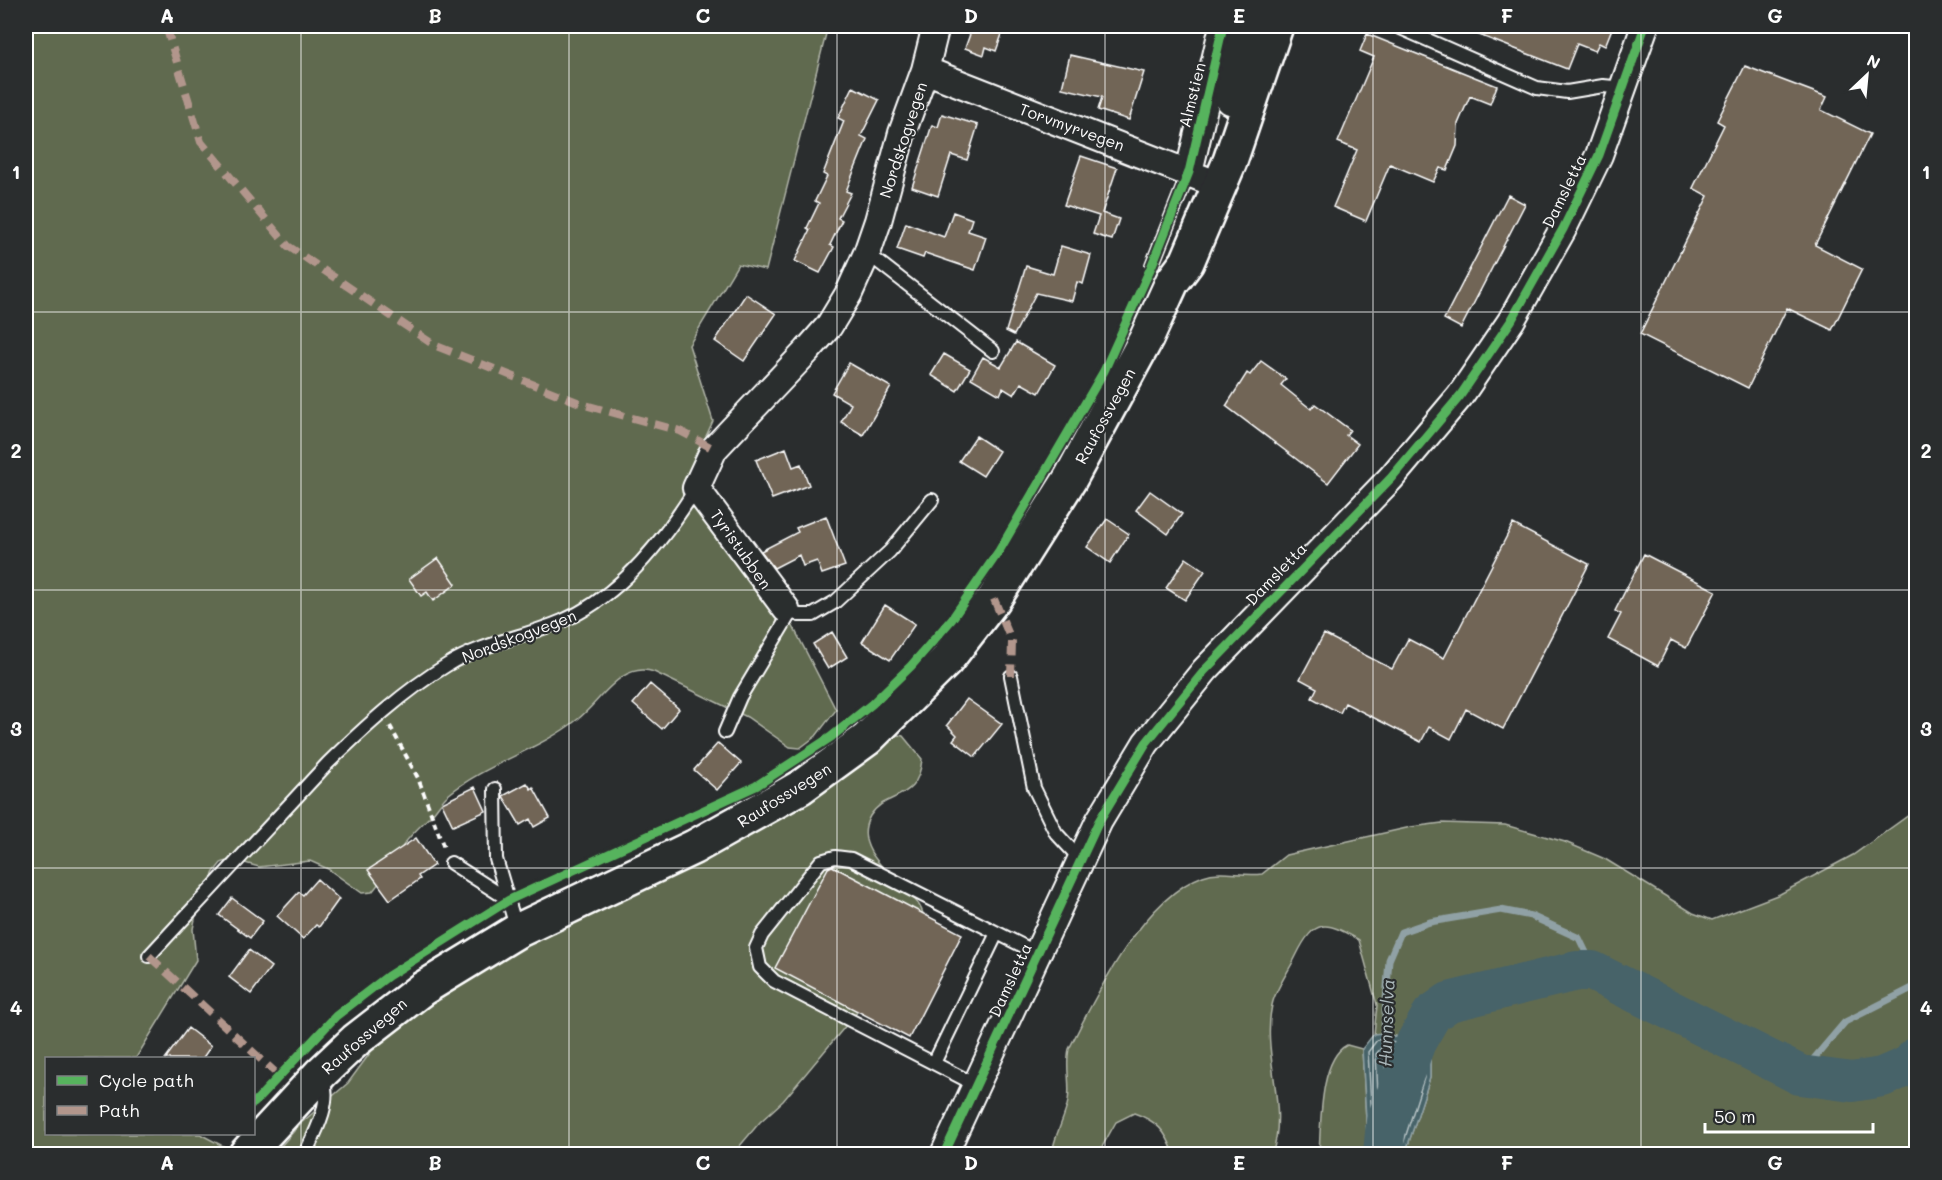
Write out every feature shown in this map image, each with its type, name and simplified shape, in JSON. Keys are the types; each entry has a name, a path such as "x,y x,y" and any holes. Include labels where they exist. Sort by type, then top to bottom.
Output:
{"main road":[{"name":"Raufossvegen","path":"246,1155 321,1073 356,1040 422,988 517,931 694,847 762,811 834,764 875,732 946,661 1025,554 1109,411 1162,274 1188,262 1205,179 1236,87 1248,26"},
{"name":"Raufossvegen","path":"1205,179 1276,26"}],"street":[{"name":"Nordskogvegen","path":"696,488 721,442 829,326 849,293 867,253 902,133 925,70 936,26"},
{"name":"Almstien","path":"1205,179 1223,26"},
{"name":"Damsletta","path":"944,1155 1099,821 1146,742 1205,670 1391,478 1460,396 1511,321 1563,229 1599,155 1645,26"},
{"name":"Torvmyrvegen","path":"925,70 1205,179"},
{"name":"Tyristubben","path":"696,488 789,610"}],"lane":[{"path":"1396,26 1538,88 1567,92 1603,86 1624,88"},
{"path":"867,253 993,351"},
{"name":"Nordskogvegen","path":"149,956 328,763 383,712 456,660 485,646 562,621 597,603 630,573 696,488"},
{"path":"725,732 740,697 789,610 813,615 835,602 890,551 932,500"},
{"path":"1011,676 1034,788 1056,833 1081,860"},
{"path":"495,789 496,859 517,931"},
{"path":"978,1086 774,981 760,967 756,948 762,935 821,861 835,857 851,859 1039,954"},
{"path":"451,863 509,900"},
{"path":"934,1063 997,933"},
{"path":"305,1155 319,1123 324,1099 326,1086 321,1073"}],"path":[{"path":"383,712 418,778 451,863"}],"green space":[{"path":"26,26 828,26 766,270 738,264 689,345 713,421 696,458 696,480 784,609 836,710 816,736 800,748 790,747 747,717 654,672 642,670 632,672 612,685 586,712 563,730 479,774 448,795 408,839 372,892 362,893 328,869 310,861 259,867 231,859 221,863 214,872 197,909 193,929 196,960 137,1057 45,1057 45,1135 202,1135 238,1154 26,1154"},
{"path":"893,734 903,736 922,759 919,773 908,790 884,802 870,816 865,829 866,842 880,865 919,905 929,936 858,1011 783,1101 760,1122 733,1154 274,1154 300,1124 348,1083 373,1049 436,996 490,962 711,856"},
{"path":"1916,810 1916,1154 1405,1154 1430,1078 1430,1052 1404,1038 1374,1034 1377,1005 1359,940 1338,929 1322,926 1309,934 1303,943 1279,986 1272,1005 1270,1042 1278,1117 1272,1154 1174,1154 1168,1139 1160,1128 1155,1123 1134,1113 1116,1122 1098,1154 1052,1154 1068,1101 1069,1049 1107,976 1141,926 1161,905 1181,888 1203,876 1218,873 1262,874 1286,855 1411,827 1442,823 1505,825 1565,842 1605,859 1693,913 1712,920 1780,894 1853,855"},
{"path":"1347,1045 1362,1049 1368,1154 1319,1154 1321,1111 1326,1078 1338,1053"}],"water":[{"path":"1382,1033 1416,1042 1430,1052 1430,1078 1405,1154 1368,1154 1362,1049 1374,1034"}],"building":[{"path":"973,26 1005,26 996,51 986,47 984,55 965,48"},
{"path":"1456,26 1613,26 1605,46 1599,43 1595,51 1577,44 1567,69"},
{"path":"1367,34 1497,86 1490,104 1470,96 1458,124 1457,146 1447,170 1440,168 1433,182 1390,164 1366,221 1333,207 1357,150 1338,142 1374,57 1360,51"},
{"path":"1070,55 1144,72 1129,120 1098,110 1102,97 1062,88"},
{"path":"1745,66 1827,97 1821,110 1870,134 1815,245 1862,269 1832,330 1787,308 1748,388 1640,334 1708,196 1693,188 1724,125 1717,121"},
{"path":"853,87 879,100 861,136 867,139 846,191 851,193 838,218 842,220 830,245 834,247 820,273 795,261 810,230 807,228 819,203 815,201 827,176 823,174 844,121 838,118"},
{"path":"942,114 978,125 967,160 951,155 938,196 912,187 932,125 938,127"},
{"path":"1081,156 1117,168 1102,213 1119,219 1112,240 1093,234 1099,216 1064,205"},
{"path":"1508,195 1525,204 1461,328 1444,319"},
{"path":"953,212 972,219 968,231 986,237 975,270 925,253 923,258 897,249 906,223 944,237"},
{"path":"1061,246 1091,255 1083,284 1077,282 1072,301 1036,293 1014,335 1006,331 1026,266 1053,274"},
{"path":"746,294 776,314 744,361 715,341"},
{"path":"1016,342 1055,365 1039,393 1021,383 1014,395 1003,388 1000,395 971,378 983,357 1001,367"},
{"path":"944,354 970,369 957,391 931,375"},
{"path":"1261,361 1286,379 1281,385 1311,409 1315,404 1350,430 1346,435 1358,444 1328,483 1226,406 1247,373 1250,375"},
{"path":"849,363 891,387 863,435 841,422 851,404 832,393"},
{"path":"976,436 999,451 983,476 959,461"},
{"path":"786,448 793,467 801,464 809,485 772,499 756,460"},
{"path":"1150,491 1182,514 1168,534 1136,510"},
{"path":"826,516 845,566 822,574 817,561 803,566 799,555 774,568 761,551 798,532 796,528"},
{"path":"1107,519 1129,534 1110,563 1087,547"},
{"path":"1513,524 1589,564 1503,729 1466,709 1451,739 1429,727 1421,742 1345,703 1340,713 1312,698 1317,688 1300,679 1324,634 1392,669 1408,639 1444,658"},
{"path":"1644,554 1716,591 1686,648 1671,640 1658,666 1608,639 1621,614 1615,611"},
{"path":"438,558 456,584 433,601 427,592 421,596 409,579"},
{"path":"1186,558 1205,571 1185,600 1166,588"},
{"path":"885,605 915,624 890,660 862,642"},
{"path":"832,632 847,657 828,669 813,644"},
{"path":"650,684 679,709 662,729 633,704"},
{"path":"967,699 1002,724 975,757 953,740 957,735 947,725"},
{"path":"718,743 741,763 717,790 694,770"},
{"path":"527,783 531,789 533,787 550,818 534,827 530,819 520,825 503,796"},
{"path":"475,787 486,811 453,826 442,803"},
{"path":"416,838 434,865 418,876 420,879 390,900 368,870"},
{"path":"832,866 962,934 909,1038 775,968 828,868"},
{"path":"317,879 339,899 319,927 316,925 303,939 277,916 299,892 303,895"},
{"path":"232,898 263,921 250,938 219,915"},
{"path":"249,950 271,967 251,994 229,977"},
{"path":"188,1028 211,1046 203,1057 166,1057"}],"waterway":[{"name":"Hunnselva","path":"1383,1041 1389,960 1401,932 1430,922 1501,910 1531,916 1579,938 1592,965 1592,971"},
{"name":"Hunnselva","path":"1383,1154 1386,1122 1416,1042 1432,1014 1449,1002 1577,971 1592,971 1800,1075 1852,1082 1882,1077 1910,1065 1916,1057"},
{"path":"1800,1075 1845,1022 1916,986"}],"marked path":[{"path":"166,26 201,142 288,246 434,345 585,405 680,431 714,449"},
{"path":"994,599 1012,642 1011,676"},
{"path":"149,956 278,1075"}],"cycle path":[{"path":"255,1102 336,1016 388,976 509,900 756,786 831,737 872,704 911,666 952,619 999,551 1104,371 1152,265 1189,172 1223,26"},
{"path":"944,1154 1099,821 1146,743 1205,670 1391,478 1460,396 1511,321 1563,229 1599,155 1645,26"}]}
